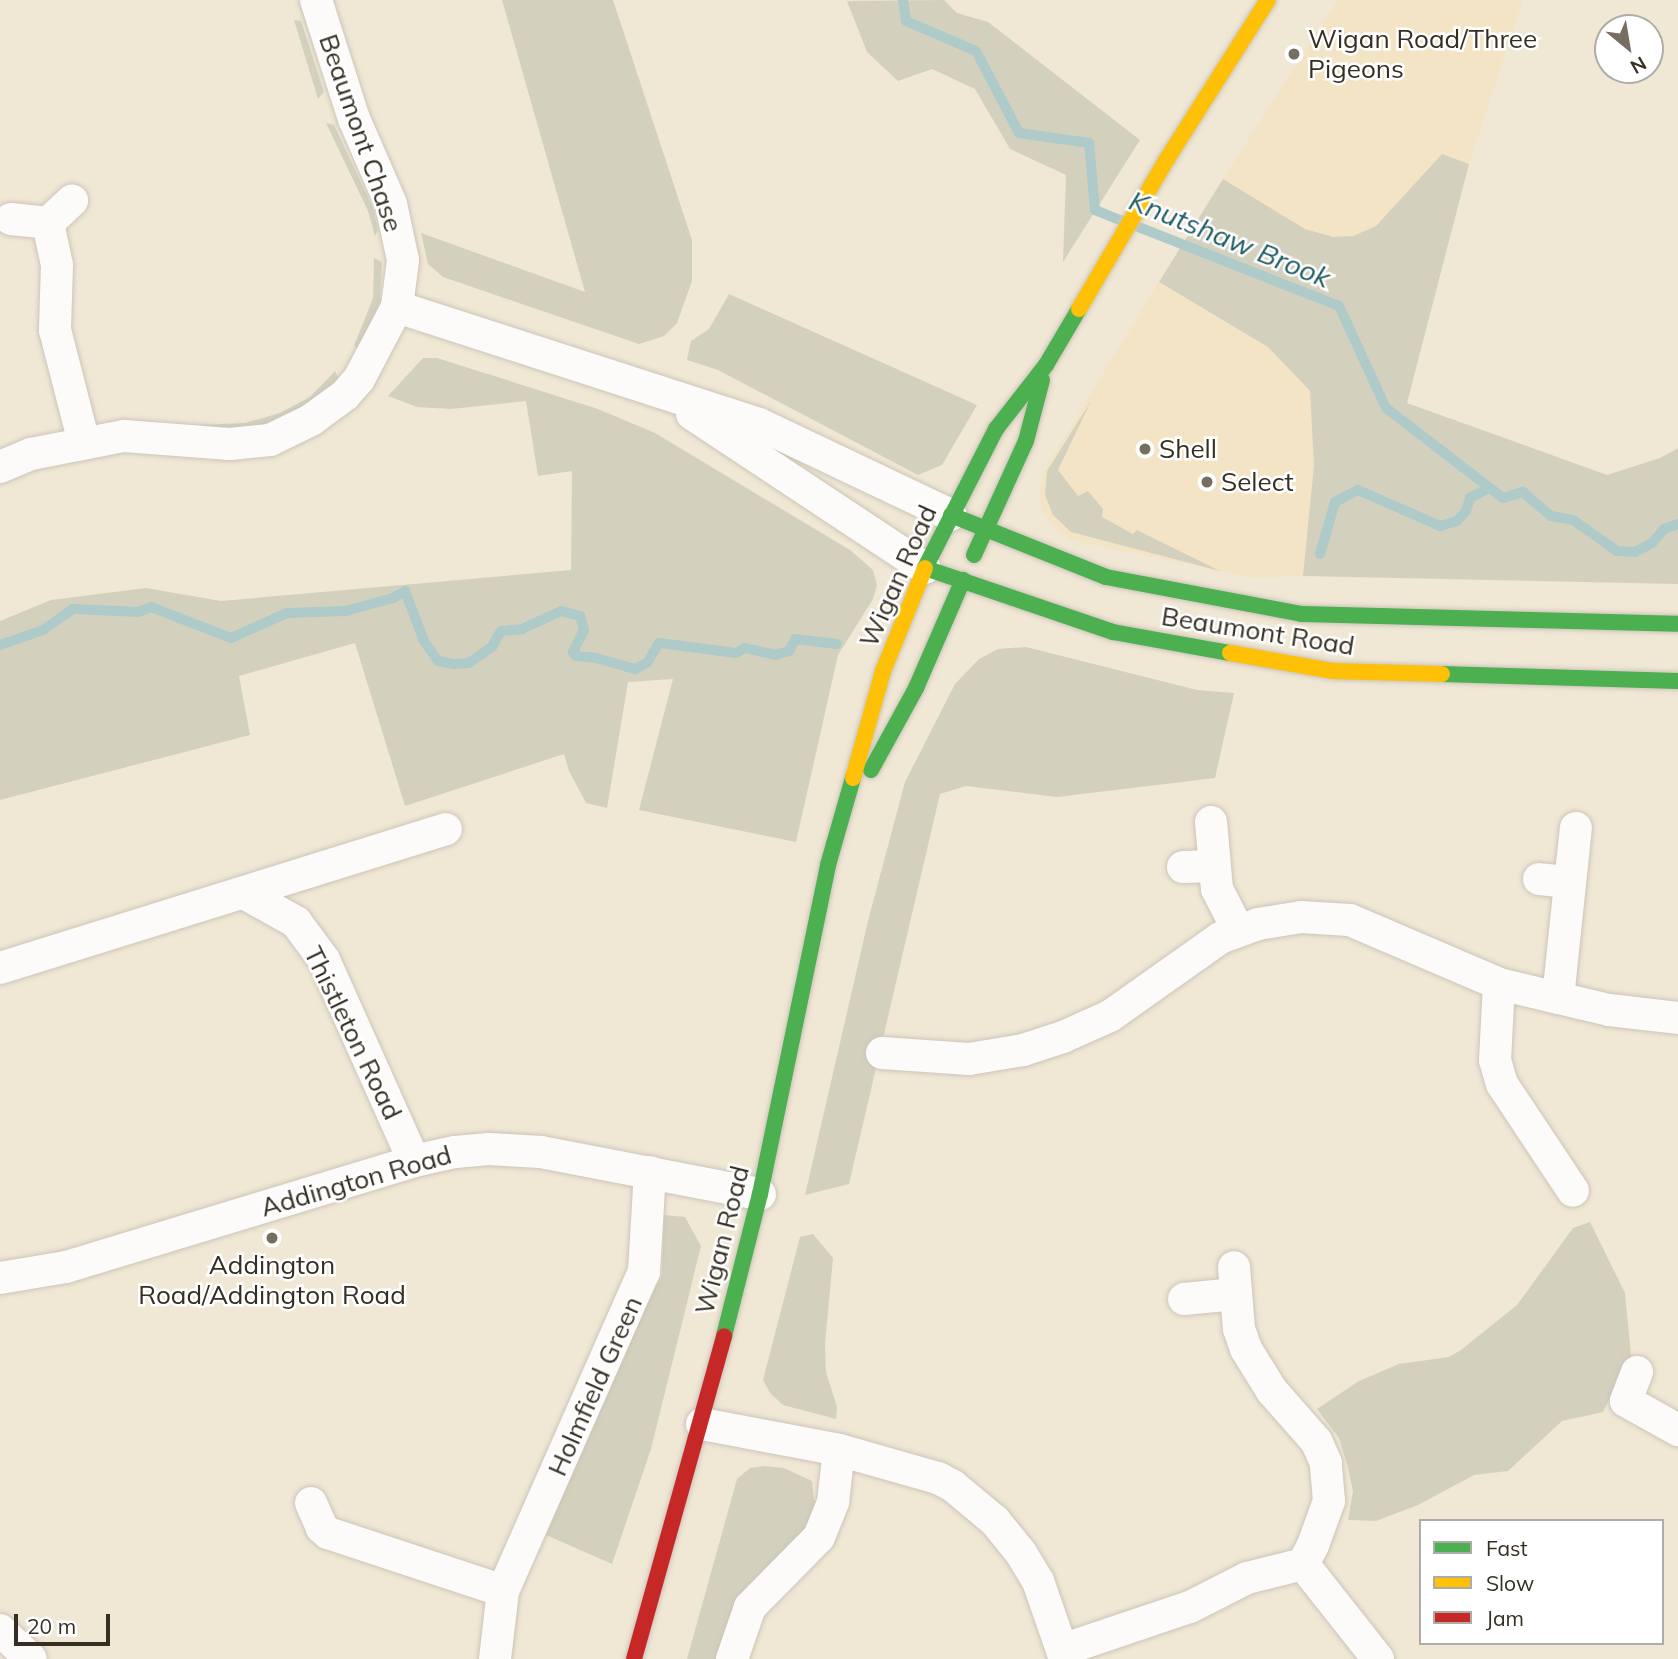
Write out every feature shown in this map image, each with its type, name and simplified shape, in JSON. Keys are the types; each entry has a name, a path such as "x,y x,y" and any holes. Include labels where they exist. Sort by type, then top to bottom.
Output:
{"main road":[{"name":"Wigan Road","path":"634,1659 702,1424 760,1194 828,865 883,671 925,568 996,429 1046,365 1167,159 1268,0"},
{"name":"Wigan Road","path":"839,828 916,688 1026,440 1046,365"},
{"name":"Beaumont Road","path":"951,515 985,531 1106,577 1301,614 1678,624"},
{"name":"Beaumont Road","path":"925,568 1113,632 1333,671 1678,681"}],"street":[{"name":"Beaumont Chase","path":"0,467 30,454 124,436 230,444 270,440 311,420 345,395 371,359 397,307 403,260 391,204 354,120 316,0"},
{"path":"11,219 48,223 72,201"},
{"path":"48,223 57,265 55,330 84,443"},
{"path":"397,307 760,424 951,515"},
{"path":"658,392 925,568"},
{"path":"1211,822 1199,867 1238,930"},
{"path":"1558,998 1576,828"},
{"path":"0,968 446,829"},
{"path":"1539,879 1570,882"},
{"name":"Thistleton Road","path":"244,893 296,922 324,960 414,1161"},
{"path":"882,1053 969,1059 1023,1050 1063,1037 1110,1016 1220,938 1238,930 1301,917 1350,920 1499,984 1608,1010 1678,1018"},
{"path":"1499,984 1495,1060 1529,1152 1573,1191"},
{"name":"Addington Road","path":"0,1278 66,1267 414,1161 455,1152 515,1149 760,1194"},
{"name":"Holmfield Green","path":"495,1659 503,1591 644,1272 650,1172"},
{"path":"1184,1299 1235,1280 1239,1329 1254,1365 1310,1434 1326,1463 1329,1501 1321,1526 1303,1564"},
{"path":"1637,1372 1626,1401 1678,1430"},
{"path":"702,1424 839,1450 938,1478 966,1496 995,1521 1021,1553 1038,1581 1064,1654 1190,1607 1247,1578 1303,1564"},
{"path":"732,1659 750,1607 819,1537 833,1502 839,1450"},
{"path":"312,1503 322,1528 328,1533 503,1591"},
{"path":"1303,1564 1371,1646 1378,1659"},
{"path":"0,1630 31,1659"}],"shaded area":[{"path":"502,0 613,0 692,240 692,281 677,323 664,336 639,344 443,277 428,264 421,233 585,292"},
{"path":"944,0 957,13 988,22 1140,140 1063,262 1066,175 1010,149 975,89 932,69 898,81 867,52 847,1"},
{"path":"1338,0 1523,0 1469,164 1442,154 1376,226 1353,236 1333,237 1305,229 1223,179"},
{"path":"294,20 301,21 324,92 318,99"},
{"path":"326,123 334,125 373,208 378,230 375,236 368,211"},
{"path":"1442,154 1469,164 1407,403 1607,475 1660,458 1678,448 1678,584 1303,576 1314,465 1310,391 1268,347 1159,282 1223,179 1305,229 1333,237 1353,236 1376,226"},
{"path":"374,258 382,262 380,302 361,350 354,346 373,298"},
{"path":"1159,282 1268,347 1310,391 1314,465 1303,576 1254,578 1075,541 1055,528 1043,513 1039,495 1043,472"},
{"path":"729,294 977,405 942,465 918,475 718,370 687,360 691,341 709,329"},
{"path":"423,358 437,358 598,409 655,433 850,550 873,570 877,585 873,599 838,655 796,842 639,810 673,679 628,682 607,808 586,803 569,771 564,754 405,806 355,643 239,676 250,735 0,800 0,621 51,600 146,588 221,601 571,570 572,471 538,476 526,401 451,409 417,407 388,396"},
{"path":"335,371 340,381 315,403 267,427 204,434 200,425 245,423 280,413 310,397"},
{"path":"1091,401 1058,470 1078,496 1088,491 1103,509 1102,517 1133,534 1137,530 1220,571 1071,532 1053,515 1045,495 1047,471"},
{"path":"1026,647 1197,690 1234,693 1215,778 1057,797 966,786 940,794 849,1184 805,1195 868,921 905,782 955,684 979,659 998,649"},
{"path":"664,1215 685,1217 701,1246 651,1449 612,1564 546,1535 636,1324 662,1275"},
{"path":"1590,1222 1625,1293 1631,1356 1603,1412 1562,1421 1508,1471 1474,1475 1418,1505 1376,1521 1348,1520 1353,1491 1347,1464 1339,1438 1317,1409 1359,1381 1399,1364 1449,1357 1461,1350 1517,1305 1573,1228"},
{"path":"813,1234 833,1258 825,1344 826,1372 837,1407 836,1419 783,1405 770,1393 763,1380 800,1237"},
{"path":"750,1468 784,1468 812,1481 814,1501 823,1501 725,1659 687,1659 737,1479"}],"waterway":[{"name":"Knutshaw Brook","path":"903,0 906,21 976,51 1019,133 1089,143 1095,210 1122,221"},
{"name":"Knutshaw Brook","path":"1136,226 1339,306 1386,408 1503,498 1523,492 1551,516 1573,520 1617,551 1635,552 1652,543 1664,529 1678,524"},
{"path":"1320,554 1335,502 1358,490 1440,526 1457,521 1466,511 1470,498 1489,488"},
{"path":"0,645 43,630 73,609 138,612 151,607 231,638 287,613 346,611 393,598 405,591 424,641 438,661 454,664 469,663 492,647 501,631 522,629 561,611 580,616 584,630 573,652 576,656 596,658 635,669 647,663 659,643 736,653 745,648 775,655 789,651 795,639 837,644"}],"traffic: fast":[{"path":"1079,309 1046,365 996,429 925,568 1113,632 1230,653"},
{"path":"974,555 1026,441 1042,380"},
{"path":"951,515 1106,577 1301,614 1678,624"},
{"path":"871,770 916,688 963,580"},
{"path":"1442,674 1678,681"},
{"path":"724,1336 760,1194 828,865 853,778"}],"traffic: slow":[{"path":"1079,309 1167,159 1268,0"},
{"path":"853,778 883,671 925,568"},
{"path":"1230,653 1333,671 1442,674"}],"traffic: jam":[{"path":"634,1659 724,1336"}],"place":[{"name":"Wigan Road/Three Pigeons","path":"1294,54"},
{"name":"Shell","path":"1145,449"},
{"name":"Select","path":"1207,482"},
{"name":"Addington Road/Addington Road","path":"272,1238"}]}
